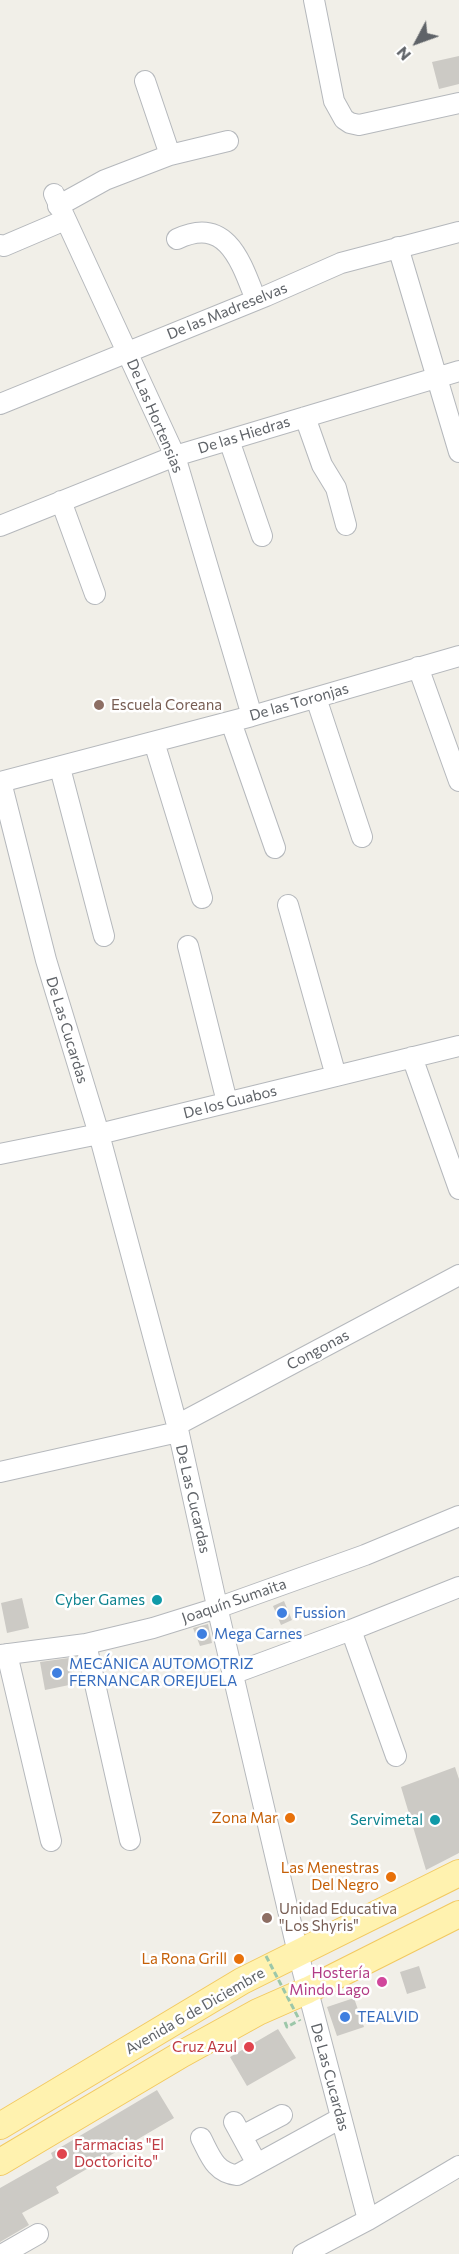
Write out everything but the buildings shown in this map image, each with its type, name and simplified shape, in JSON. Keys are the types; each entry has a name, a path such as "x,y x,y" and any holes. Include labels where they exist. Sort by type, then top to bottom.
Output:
{"main road":[{"name":"Avenida 6 de Diciembre","path":"0,2126 242,1981 459,1873"},
{"name":"Avenida 6 de Diciembre","path":"0,2163 182,2054 258,2012 308,1990 459,1914"}],"street":[{"path":"314,0 334,101 344,119 359,125 459,103"},
{"path":"145,81 170,155"},
{"path":"0,245 4,246 59,207 105,180 170,155 228,141"},
{"name":"De Las Hortensias","path":"59,207 176,456 252,716"},
{"path":"177,239 192,231 203,231 222,238 238,256 256,300"},
{"name":"De las Madreselvas","path":"0,404 341,263 459,231"},
{"path":"398,247 459,452"},
{"name":"De las Hiedras","path":"0,526 176,456 459,371"},
{"path":"305,417 322,465 336,488 346,525"},
{"path":"229,440 262,536"},
{"path":"61,501 95,594"},
{"name":"De las Toronjas","path":"1,782 231,722 459,656"},
{"path":"418,667 459,781"},
{"path":"316,698 362,837"},
{"path":"231,722 275,848"},
{"path":"154,742 202,898"},
{"path":"60,768 104,936"},
{"name":"De Las Cucardas","path":"1,782 46,960 99,1134 178,1429 232,1674 298,1953 368,2220"},
{"path":"288,905 336,1076"},
{"path":"188,946 227,1102"},
{"name":"De los Guabos","path":"0,1154 99,1134 459,1046"},
{"path":"412,1057 459,1189"},
{"name":"Congonas","path":"0,1472 178,1429 459,1275"},
{"name":"Joaquín Sumaita","path":"4,1655 86,1644 153,1628 217,1608 365,1555 459,1516"},
{"path":"232,1674 459,1589"},
{"path":"351,1630 396,1756"},
{"path":"86,1644 130,1840"},
{"path":"4,1655 51,1841"},
{"path":"257,2164 238,2129 282,2115"},
{"path":"201,2138 217,2167 223,2172 237,2175 341,2118"},
{"path":"303,2254 368,2220 459,2166"},
{"path":"3,2254 38,2234"}],"path":[{"path":"266,1956 300,2021 287,2027"}],"place":[{"name":"Escuela Coreana","path":"99,705"},
{"name":"Cyber Games","path":"157,1600"},
{"name":"Fussion","path":"282,1613"},
{"name":"Mega Carnes","path":"202,1634"},
{"name":"MECÁNICA AUTOMOTRIZ FERNANCAR OREJUELA","path":"57,1673"},
{"name":"Zona Mar","path":"290,1818"},
{"name":"Servimetal","path":"435,1820"},
{"name":"Las Menestras Del Negro","path":"391,1877"},
{"name":"Unidad Educativa \"Los Shyris\"","path":"267,1918"},
{"name":"La Rona Grill","path":"239,1959"},
{"name":"Hostería Mindo Lago","path":"382,1982"},
{"name":"TEALVID","path":"345,2017"},
{"name":"Cruz Azul","path":"249,2047"},
{"name":"Farmacias \"El Doctoricito\"","path":"62,2154"}]}
